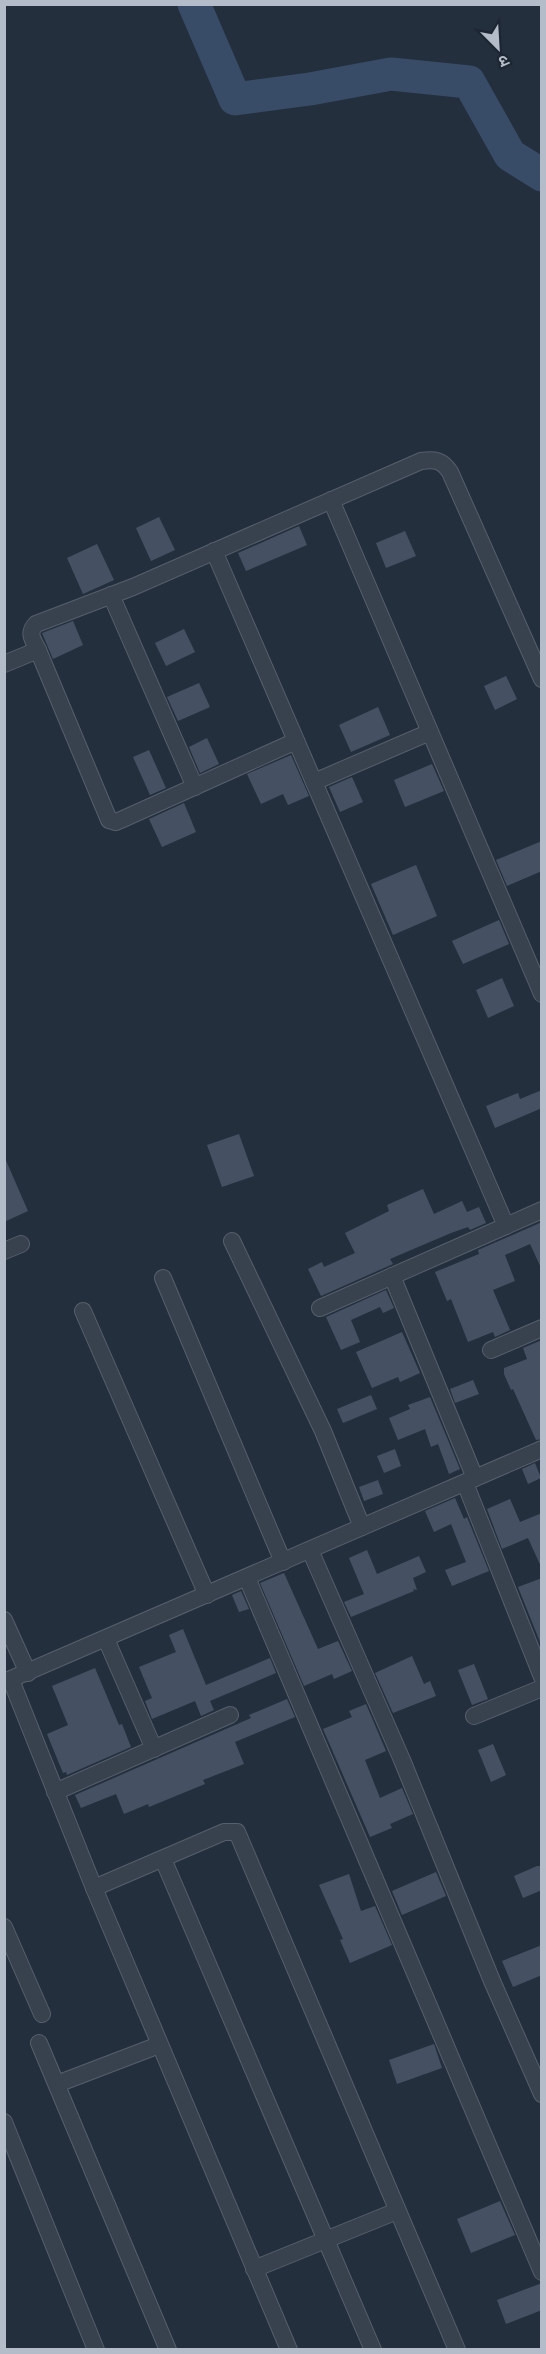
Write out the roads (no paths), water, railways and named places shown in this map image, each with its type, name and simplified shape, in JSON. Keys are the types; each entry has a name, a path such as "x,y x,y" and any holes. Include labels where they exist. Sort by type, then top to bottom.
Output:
{"street":[{"path":"296,741 116,822 110,820 31,634 31,629 36,624 111,595 421,461 434,459 444,462 450,472 542,679"},
{"path":"331,500 542,994"},
{"path":"214,551 506,1226"},
{"path":"111,595 195,787"},
{"path":"4,664 38,650"},
{"path":"314,782 430,732"},
{"path":"320,1308 542,1210"},
{"path":"232,1241 323,1431 362,1527"},
{"path":"4,1251 21,1244"},
{"path":"392,1276 542,1677"},
{"path":"163,1278 283,1562"},
{"path":"83,1311 207,1595"},
{"path":"491,1350 542,1328"},
{"path":"289,2349 159,2045 8,1681 542,1449"},
{"path":"310,1550 398,1749 488,1971 542,2094"},
{"path":"247,1578 542,2272"},
{"path":"4,1620 28,1673"},
{"path":"106,1639 154,1749"},
{"path":"474,1716 542,1688"},
{"path":"55,1792 230,1715"},
{"path":"94,1888 224,1833 237,1832 457,2349"},
{"path":"164,1859 373,2349"},
{"path":"4,1927 42,2014"},
{"path":"39,2043 168,2349"},
{"path":"57,2084 159,2045"},
{"path":"4,2121 96,2349"},
{"path":"254,2269 397,2211"}],"waterway":[{"path":"194,4 235,99 310,89 391,74 469,82 510,155 542,175"}]}
